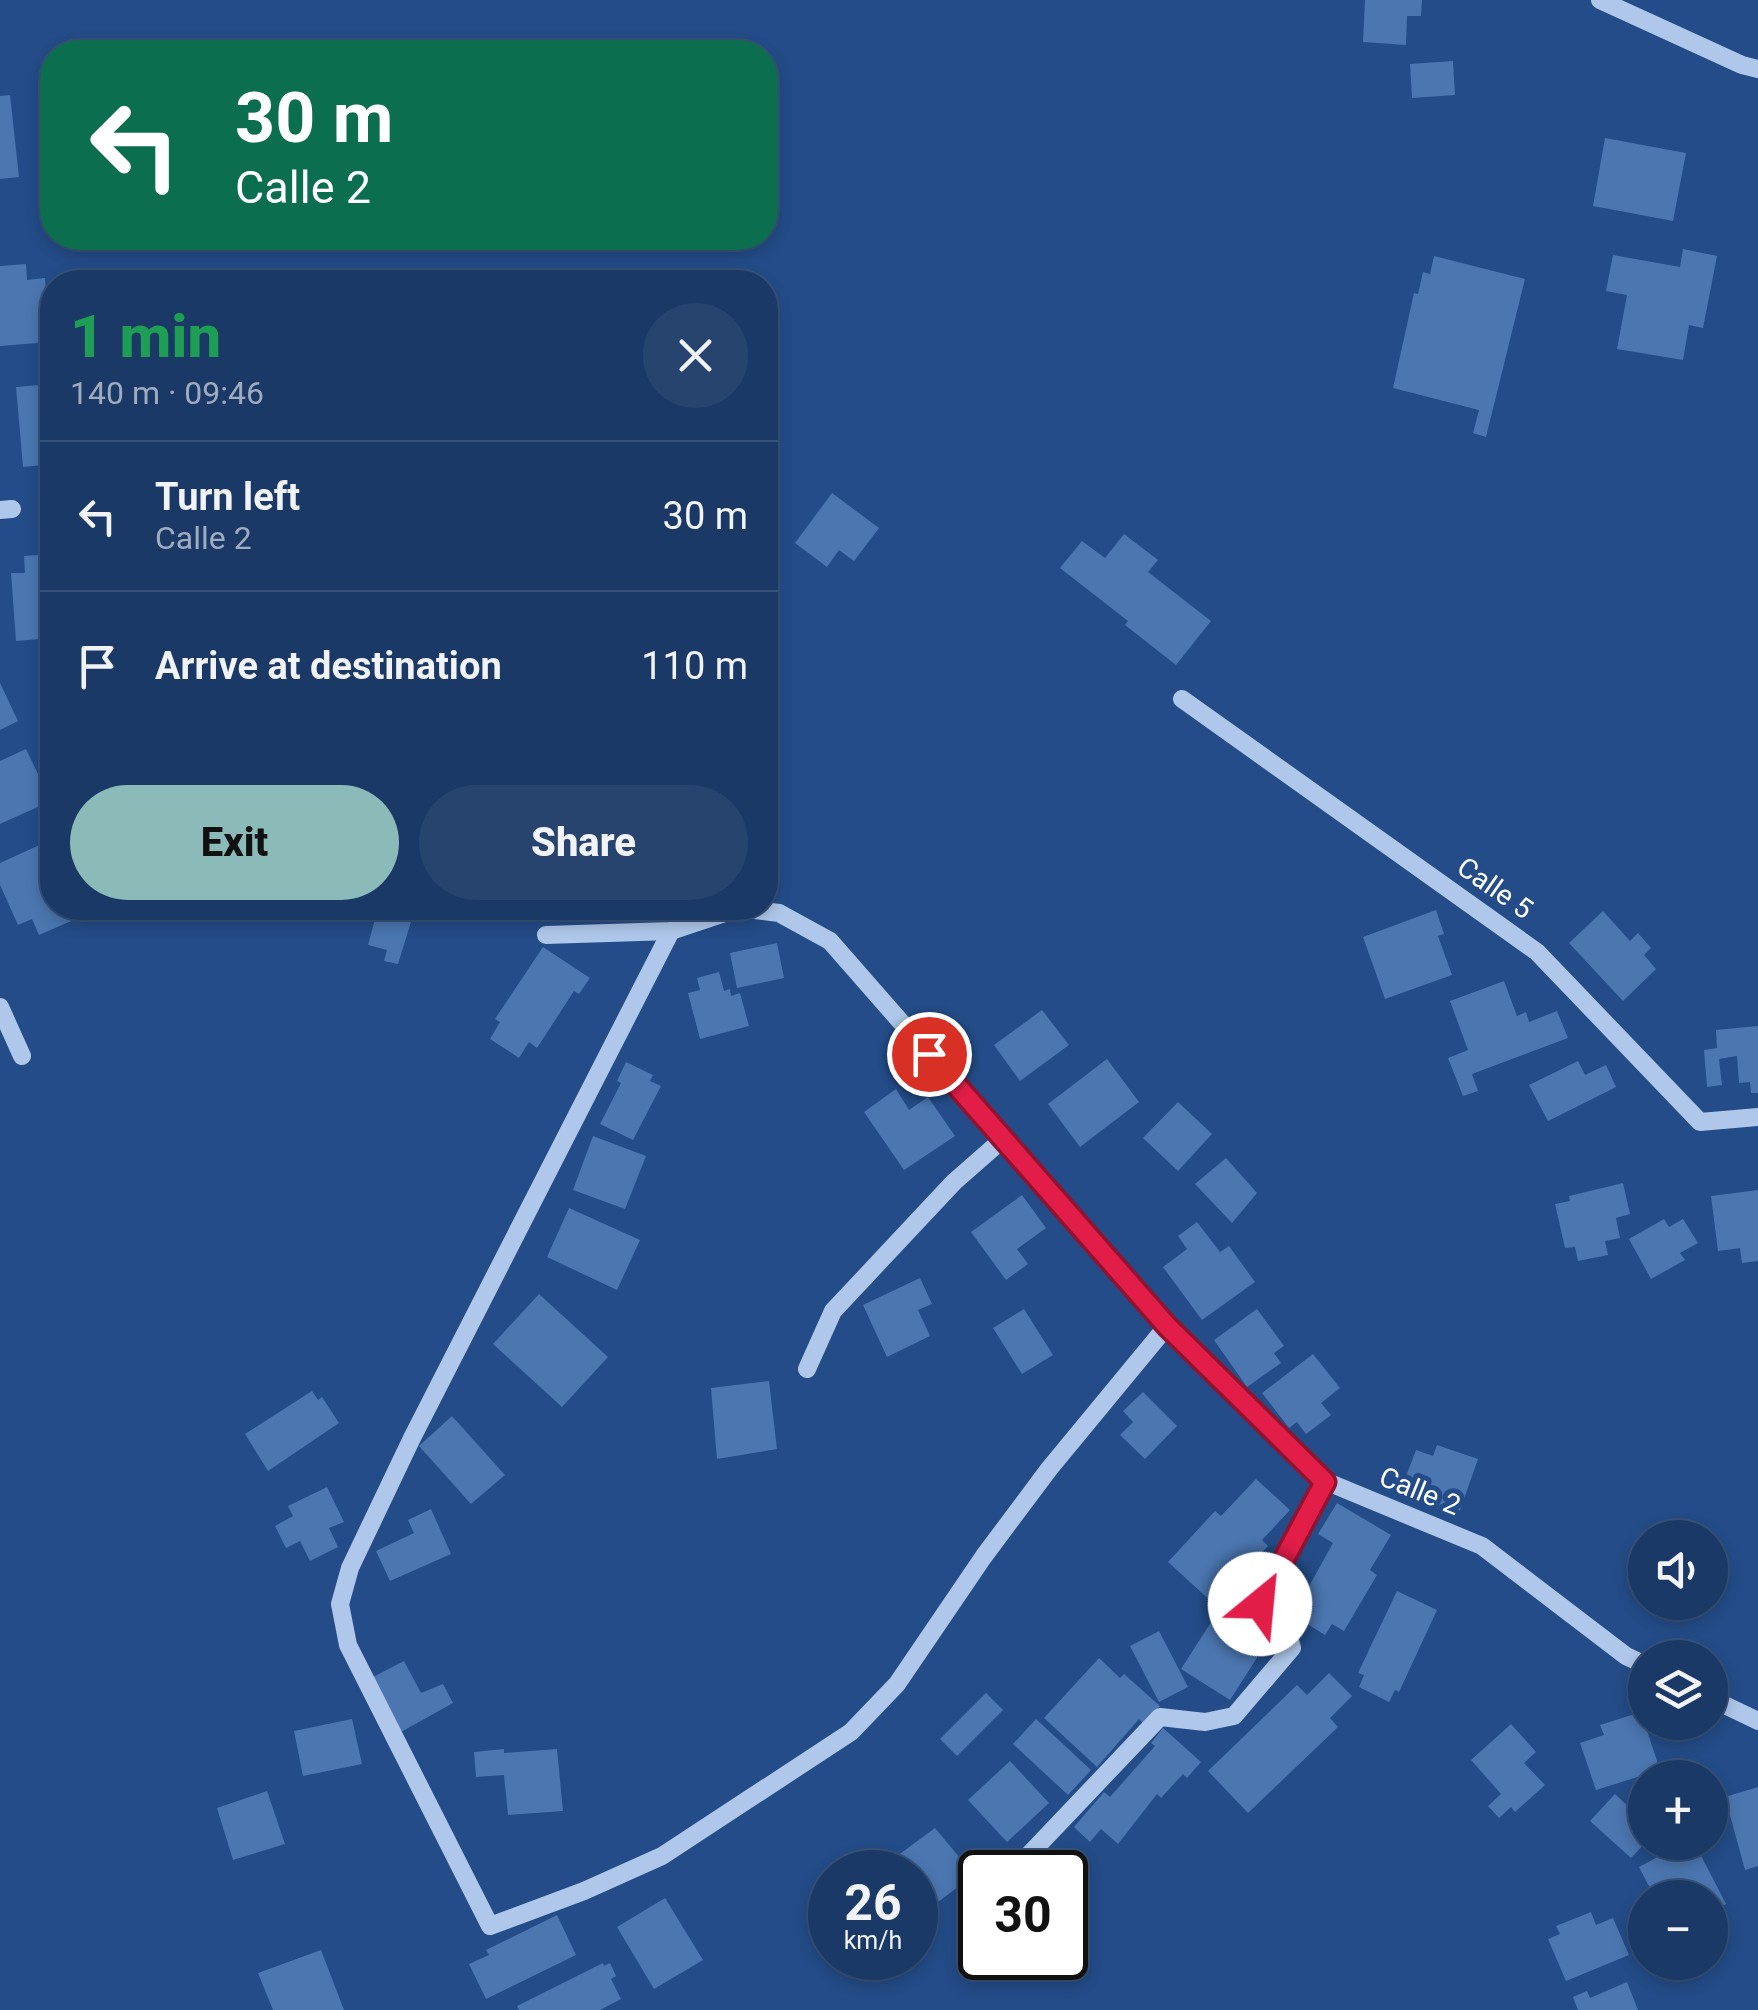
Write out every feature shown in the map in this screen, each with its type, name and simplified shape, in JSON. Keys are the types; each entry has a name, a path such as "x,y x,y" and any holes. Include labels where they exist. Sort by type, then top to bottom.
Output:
{"street":[{"path":"1600,0 1758,69"},
{"name":"Calle 5","path":"1182,699 1538,952 1700,1122 1758,1117"},
{"name":"Calle 2","path":"778,913 830,941 1167,1326 1325,1482 1482,1546 1628,1657"},
{"name":"Calle 2","path":"546,935 671,931 704,920"},
{"path":"671,931 412,1438 350,1568 340,1604 348,1644 490,1926 662,1856 851,1732 897,1684 1006,1527 1167,1326"},
{"path":"0,1007 22,1056"},
{"path":"807,1368 834,1311 954,1182 1003,1139"},
{"path":"1033,1850 1160,1717 1205,1722 1234,1716 1292,1648 1286,1626 1260,1604 1325,1482"},
{"path":"1728,1707 1758,1721"}],"building":[{"path":"1365,0 1422,0 1421,16 1407,16 1406,45 1363,42"},
{"path":"1453,61 1455,95 1412,98 1410,64"},
{"path":"10,95 19,177 0,179 0,96"},
{"path":"1605,138 1686,153 1673,221 1593,206"},
{"path":"1683,249 1717,256 1703,328 1689,325 1683,360 1617,349 1627,295 1606,291 1613,255 1680,267"},
{"path":"1434,256 1525,279 1486,437 1473,433 1479,410 1393,388 1414,293 1418,294 1423,272 1430,274"},
{"path":"26,264 27,280 40,279 40,343 0,346 0,266"},
{"path":"40,385 40,465 23,467 16,387"},
{"path":"832,493 879,528 854,561 839,550 827,567 795,543"},
{"path":"1124,534 1158,560 1148,572 1211,621 1176,665 1060,568 1082,541 1105,558"},
{"path":"40,555 40,639 16,641 11,573 25,573 24,556"},
{"path":"0,683 18,721 0,730"},
{"path":"26,749 40,778 40,806 0,824 0,761"},
{"path":"40,845 40,920 73,920 39,935 32,919 18,925 0,885 0,863"},
{"path":"1436,910 1444,934 1438,936 1452,975 1385,999 1363,937"},
{"path":"1603,911 1630,941 1638,933 1651,948 1644,955 1656,969 1623,1001 1569,943"},
{"path":"375,920 412,920 398,964 384,961 387,950 368,945"},
{"path":"777,943 784,978 737,988 730,953"},
{"path":"543,947 590,978 579,994 574,991 537,1048 529,1042 519,1058 490,1039 500,1022 495,1019"},
{"path":"719,972 724,991 730,989 731,996 740,993 749,1026 700,1039 688,993 700,990 697,978"},
{"path":"1504,981 1517,1016 1526,1012 1529,1022 1557,1011 1568,1038 1472,1074 1478,1091 1463,1096 1448,1058 1468,1050 1450,1001"},
{"path":"1042,1010 1069,1045 1020,1081 994,1045"},
{"path":"1758,1026 1758,1093 1751,1093 1750,1082 1739,1083 1737,1056 1719,1059 1722,1085 1707,1087 1704,1050 1717,1048 1716,1030"},
{"path":"1107,1059 1139,1102 1080,1147 1048,1104"},
{"path":"1578,1061 1585,1075 1606,1065 1616,1087 1548,1121 1529,1085"},
{"path":"626,1062 653,1075 650,1081 661,1086 633,1140 600,1124 621,1083 617,1081"},
{"path":"896,1089 909,1110 928,1097 955,1136 904,1170 864,1112"},
{"path":"1178,1102 1212,1134 1178,1171 1143,1138"},
{"path":"593,1136 646,1156 625,1209 573,1190"},
{"path":"1226,1158 1257,1193 1232,1223 1195,1184"},
{"path":"1623,1183 1630,1214 1616,1218 1620,1238 1605,1241 1608,1255 1578,1261 1575,1247 1565,1248 1555,1204 1570,1201 1569,1196"},
{"path":"1758,1190 1758,1261 1742,1263 1740,1248 1718,1251 1711,1196"},
{"path":"1022,1195 1046,1228 1017,1249 1028,1264 1006,1280 971,1232"},
{"path":"569,1208 640,1240 617,1290 547,1257"},
{"path":"1664,1219 1669,1227 1683,1219 1698,1243 1680,1253 1685,1260 1651,1279 1629,1239"},
{"path":"1197,1222 1220,1252 1229,1246 1255,1282 1202,1320 1163,1267 1187,1249 1178,1236"},
{"path":"920,1278 932,1304 918,1310 930,1336 887,1357 863,1305"},
{"path":"539,1294 608,1357 562,1407 493,1344"},
{"path":"1024,1309 1053,1355 1022,1374 993,1328"},
{"path":"1257,1309 1284,1346 1274,1353 1281,1363 1247,1387 1214,1340"},
{"path":"1313,1354 1340,1388 1321,1403 1331,1415 1306,1434 1297,1422 1289,1428 1262,1393"},
{"path":"769,1381 777,1449 717,1459 711,1388"},
{"path":"312,1391 318,1400 322,1397 339,1423 268,1471 245,1434"},
{"path":"1143,1392 1177,1426 1145,1459 1120,1435 1133,1422 1123,1411"},
{"path":"452,1416 505,1475 471,1504 419,1446"},
{"path":"1437,1445 1478,1459 1458,1516 1428,1505 1432,1494 1403,1484 1416,1450 1433,1456"},
{"path":"1256,1479 1290,1510 1262,1540 1268,1546 1214,1604 1168,1562 1215,1511 1221,1516"},
{"path":"327,1487 344,1522 329,1528 338,1547 310,1561 300,1541 286,1548 275,1526 293,1516 288,1506"},
{"path":"1337,1503 1391,1535 1370,1570 1377,1575 1344,1631 1332,1624 1325,1635 1293,1615 1333,1543 1318,1534"},
{"path":"431,1509 451,1554 390,1581 376,1551 414,1533 408,1520"},
{"path":"1397,1591 1437,1610 1399,1692 1395,1690 1389,1702 1359,1687 1364,1675 1358,1673"},
{"path":"1224,1602 1236,1609 1239,1605 1276,1628 1230,1700 1181,1669"},
{"path":"1159,1631 1188,1687 1159,1702 1130,1646"},
{"path":"1099,1658 1160,1706 1145,1725 1139,1719 1097,1767 1044,1718"},
{"path":"404,1661 421,1693 443,1684 453,1703 401,1732 373,1677"},
{"path":"1329,1673 1352,1696 1330,1718 1338,1727 1248,1813 1208,1771 1297,1685 1307,1695"},
{"path":"986,1693 1003,1710 957,1756 940,1739"},
{"path":"1628,1716 1628,1740 1650,1740 1657,1760 1628,1760 1628,1780 1596,1790 1580,1743 1604,1735 1600,1725"},
{"path":"352,1719 362,1764 303,1776 294,1731"},
{"path":"1036,1719 1091,1770 1068,1795 1013,1744"},
{"path":"1511,1724 1536,1752 1524,1763 1545,1785 1515,1812 1511,1807 1499,1818 1488,1806 1501,1794 1471,1760"},
{"path":"1163,1728 1201,1762 1187,1778 1183,1774 1161,1798 1157,1794 1118,1844 1101,1829 1090,1842 1074,1827 1104,1792 1110,1797 1155,1746 1151,1743"},
{"path":"504,1749 504,1753 557,1749 563,1811 508,1815 504,1775 476,1777 474,1752"},
{"path":"1010,1761 1049,1803 1007,1842 968,1800"},
{"path":"1758,1787 1758,1866 1745,1870 1728,1796"},
{"path":"267,1791 285,1844 233,1860 217,1808"},
{"path":"1615,1794 1628,1806 1628,1855 1590,1821"},
{"path":"935,1828 958,1856 958,1887 938,1902 938,1850 905,1850"},
{"path":"1652,1860 1703,1860 1714,1880 1646,1880 1639,1867"},
{"path":"665,1898 703,1960 654,1989 617,1927"},
{"path":"1591,1912 1596,1925 1613,1918 1628,1955 1566,1981 1548,1939 1560,1934 1556,1926"},
{"path":"557,1915 576,1955 486,1999 469,1964 489,1955 486,1950"},
{"path":"321,1950 344,2010 273,2010 258,1973"},
{"path":"610,1963 616,1976 611,1979 621,1999 600,2010 519,2010 517,2006"},
{"path":"1627,1982 1638,2010 1578,2010 1573,1997 1587,1991 1590,1998"}],"route":[{"path":"929,1054 1167,1326 1325,1482 1260,1604"}]}
